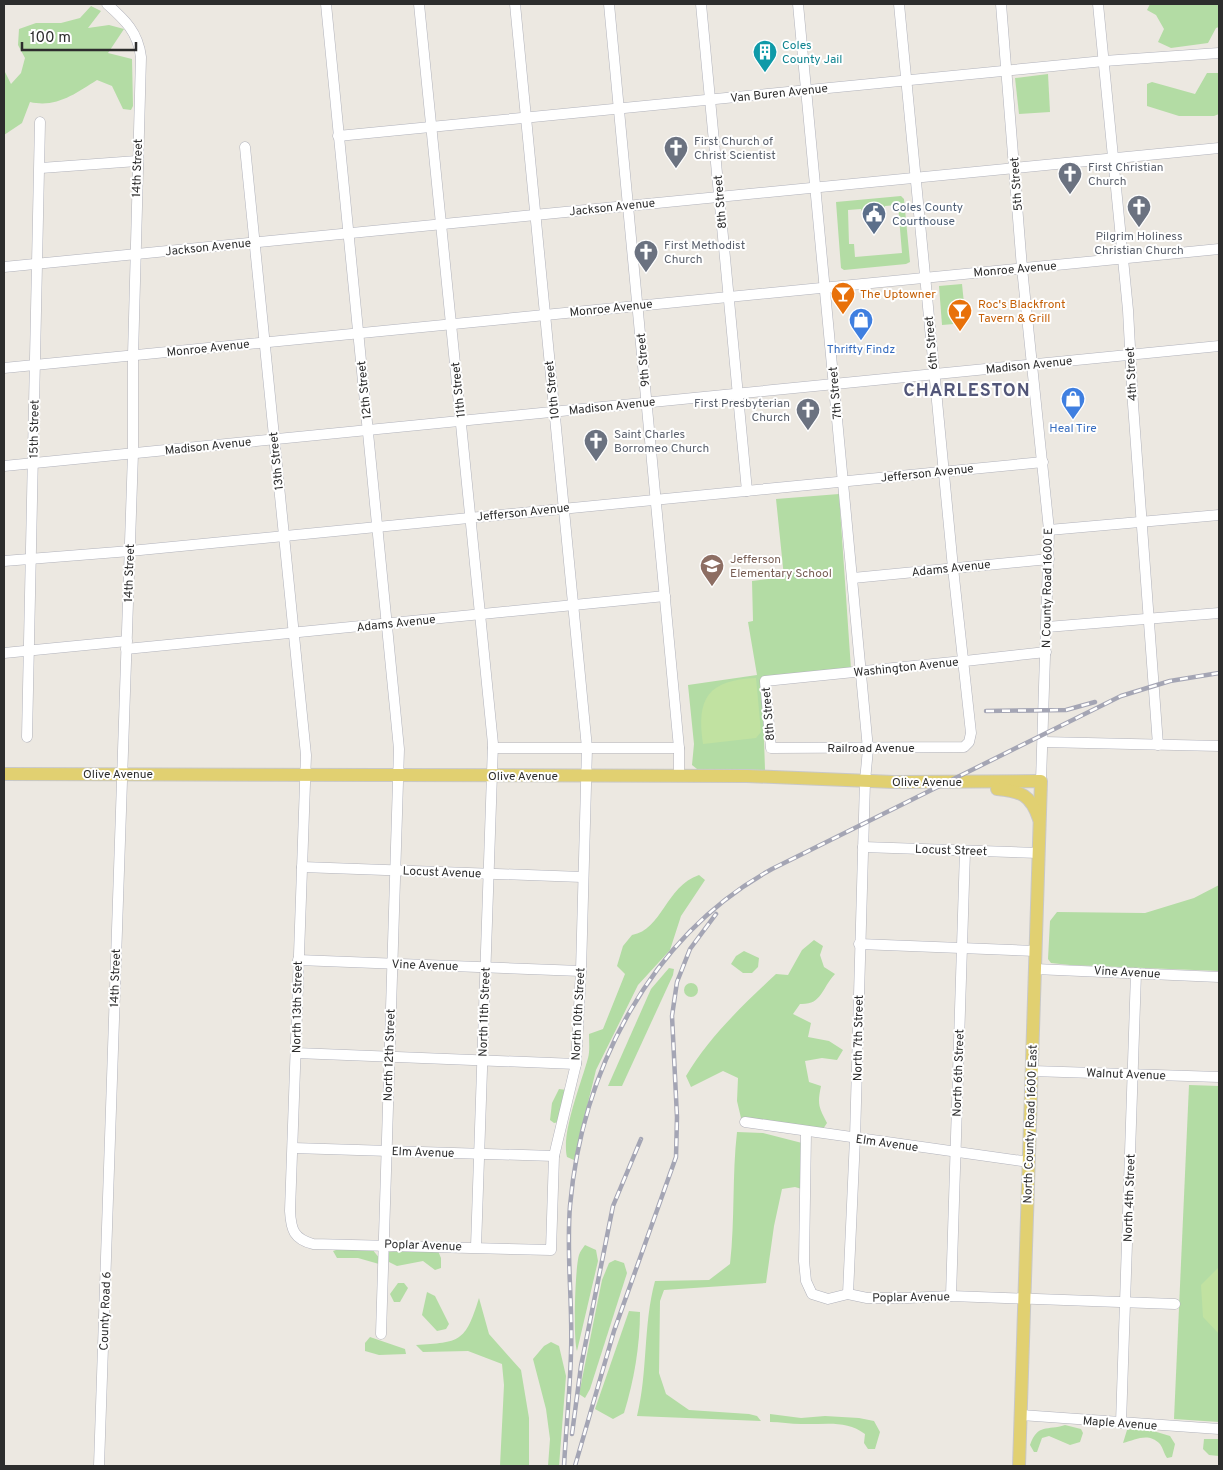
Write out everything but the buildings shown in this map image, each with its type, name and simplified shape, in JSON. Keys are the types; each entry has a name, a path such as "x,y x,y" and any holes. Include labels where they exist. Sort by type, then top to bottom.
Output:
{"main road":[{"name":"Olive Avenue","path":"4,774 679,776 770,777 865,782 1041,781"},
{"name":"North County Road 1600 East","path":"1019,1466 1041,781"},
{"path":"968,782 988,788 1017,791 1023,794 1036,810 1040,824"}],"street":[{"name":"14th Street","path":"107,4 125,19 134,30 139,42 141,57 135,254 133,453 110,1155"},
{"name":"12th Street","path":"326,4 400,749 398,776"},
{"name":"11th Street","path":"419,4 493,748 492,776"},
{"name":"10th Street","path":"515,4 534,215 574,605 587,748 586,776"},
{"name":"9th Street","path":"609,4 679,748 679,776"},
{"name":"8th Street","path":"701,4 747,491"},
{"name":"7th Street","path":"798,4 862,671 868,749 865,782"},
{"name":"6th Street","path":"899,4 952,568 971,733 969,742"},
{"name":"5th Street","path":"1001,4 1031,365"},
{"name":"4th Street","path":"1098,4 1124,259 1158,745"},
{"name":"Van Buren Avenue","path":"338,136 526,116 619,109 1104,61 1219,53"},
{"name":"15th Street","path":"27,737 32,559 34,365 41,168 40,122"},
{"name":"13th Street","path":"245,147 306,755 305,775"},
{"name":"Jackson Avenue","path":"4,267 1219,148"},
{"path":"41,168 137,162"},
{"name":"Monroe Avenue","path":"4,368 1219,249"},
{"name":"Madison Avenue","path":"4,466 1219,346"},
{"name":"N County Road 1600 E","path":"1031,365 1049,530 1041,781"},
{"name":"Jefferson Avenue","path":"4,561 130,551 1043,462"},
{"path":"1049,530 1219,515"},
{"name":"Adams Avenue","path":"853,578 1049,558"},
{"name":"Adams Avenue","path":"4,653 294,633 665,596"},
{"path":"1047,627 1219,613"},
{"name":"Washington Avenue","path":"765,681 1046,652"},
{"name":"8th Street","path":"765,681 771,748"},
{"name":"Railroad Avenue","path":"771,748 868,749 964,747 969,742"},
{"path":"1043,742 1219,746"},
{"path":"493,748 679,748"},
{"name":"North 13th Street","path":"297,1238 292,1231 290,1222 305,775"},
{"name":"North 12th Street","path":"381,1334 398,776"},
{"name":"North 11th Street","path":"476,1247 492,776"},
{"name":"North 10th Street","path":"551,1250 554,1156 576,1064 581,971 586,776"},
{"name":"North 7th Street","path":"848,1294 855,1138 865,782"},
{"name":"Locust Street","path":"863,847 1039,853"},
{"name":"North 6th Street","path":"951,1296 965,850"},
{"name":"Locust Avenue","path":"302,868 582,877"},
{"path":"860,944 1036,951"},
{"name":"Vine Avenue","path":"298,960 581,971"},
{"name":"Vine Avenue","path":"1035,969 1219,977"},
{"name":"North 4th Street","path":"1121,1423 1136,973"},
{"path":"296,1053 576,1064"},
{"name":"Walnut Avenue","path":"1032,1071 1219,1077"},
{"name":"Elm Avenue","path":"745,1122 1029,1162"},
{"name":"Poplar Avenue","path":"806,1132 804,1261 806,1280 812,1294 828,1299 848,1294 887,1298 928,1299 951,1296 1175,1304"},
{"name":"Elm Avenue","path":"293,1148 554,1156"},
{"name":"County Road 6","path":"99,1466 110,1155"},
{"name":"Poplar Avenue","path":"297,1238 314,1244 383,1244 551,1250"},
{"name":"Maple Avenue","path":"1021,1415 1219,1429"}],"green space":[{"path":"1150,4 1219,4 1219,27 1216,28 1208,43 1171,48 1158,42 1164,29 1156,15 1147,10"},
{"path":"91,6 101,11 88,28 109,25 124,29 108,53 132,59 133,106 131,110 123,109 112,86 97,80 65,99 48,103 30,102 22,123 4,135 4,70 11,84 21,73 25,58 18,45 19,29 36,23 61,23 80,18"},
{"path":"1207,73 1219,73 1219,114 1214,116 1179,116 1147,106 1147,84 1152,82 1195,94"},
{"path":"1048,74 1050,112 1019,114 1015,78"},
{"path":"901,196 904,199 910,262 906,264 844,270 841,268 836,202","holes":["898,205 902,253 855,257 854,244 849,244 848,210 861,209 862,212 885,210 885,206"]},
{"path":"962,284 966,323 942,325 939,286"},
{"path":"839,494 851,669 762,677 765,770 697,769 692,765 694,744 688,685 757,675 748,622 753,621 752,581 784,577 776,499"},
{"path":"756,678 761,732 756,738 703,744 702,715 704,703 709,694 726,683"},
{"path":"699,875 705,880 681,916 670,950 638,985 596,1070 574,1160 567,1157 566,1147 569,1122 589,1055 589,1034 603,1029 625,974 617,966 623,946 632,935 642,931 658,917 679,888"},
{"path":"1219,885 1219,971 1070,965 1051,963 1048,959 1050,921 1057,912 1145,913 1194,898"},
{"path":"814,940 823,946 820,955 824,967 835,974 817,999 807,1004 800,1004 793,1014 811,1023 808,1037 829,1041 843,1050 837,1060 822,1058 805,1061 809,1082 821,1086 820,1106 827,1123 823,1129 741,1118 737,1101 738,1078 723,1071 691,1087 686,1076 705,1048 727,1022 776,974 788,975 802,950"},
{"path":"744,951 759,958 758,967 752,973 743,973 731,964 736,956"},
{"path":"669,968 674,969 673,975 622,1086 608,1086 651,989"},
{"path":"688,983 694,983 698,990 694,997 688,997 684,993 684,987"},
{"path":"1189,1085 1219,1086 1219,1422 1174,1419"},
{"path":"559,1089 567,1090 559,1122 554,1123 550,1120 552,1103"},
{"path":"737,1132 763,1133 802,1143 805,1190 795,1187 782,1189 774,1226 766,1283 664,1290 660,1301 659,1373 666,1394 689,1410 749,1414 757,1416 761,1421 637,1416 643,1383 651,1298 655,1281 709,1280 730,1264"},
{"path":"585,1245 596,1250 598,1261 577,1351 575,1319 576,1274 579,1255"},
{"path":"342,1248 372,1249 380,1259 379,1264 358,1258 337,1258 333,1251"},
{"path":"430,1248 438,1251 441,1258 441,1268 435,1270 423,1261 397,1266 389,1262 389,1252"},
{"path":"615,1260 624,1263 627,1273 590,1389 585,1398 579,1394 602,1280 609,1263"},
{"path":"1219,1267 1219,1334 1203,1317 1201,1285"},
{"path":"398,1283 404,1283 408,1288 400,1302 394,1302 390,1294"},
{"path":"427,1292 435,1296 449,1324 446,1329 437,1331 422,1315"},
{"path":"479,1298 489,1334 521,1370 529,1418 529,1466 500,1466 504,1385 502,1364 468,1351 423,1352 416,1345 442,1343 459,1337 465,1332"},
{"path":"629,1311 640,1312 636,1363 624,1413 613,1419 595,1409"},
{"path":"370,1337 405,1349 406,1354 379,1355 365,1351 365,1343"},
{"path":"551,1342 559,1346 566,1376 559,1466 548,1466 550,1439 546,1409 533,1359 544,1346"},
{"path":"770,1414 801,1418 825,1416 859,1418 874,1421 880,1432 875,1449 868,1449 864,1443 865,1434 850,1426 770,1422"},
{"path":"1065,1425 1081,1429 1083,1433 1080,1442 1070,1445 1049,1436 1042,1438 1037,1452 1034,1452 1030,1445 1036,1433 1044,1429"},
{"path":"1140,1427 1170,1436 1175,1444 1172,1457 1167,1458 1160,1444 1151,1438 1142,1438 1123,1443 1127,1430"},
{"path":"1204,1439 1219,1439 1219,1456 1209,1455 1203,1449"}],"railway":[{"path":"564,1466 571,1353 569,1224 577,1155 589,1105 607,1057 630,1012 658,969 691,931 729,897 772,869 1121,696 1170,681 1219,673"},
{"path":"986,711 1066,710 1095,702"},
{"path":"575,1466 614,1331 676,1157 677,1117 672,1016 677,982 690,949 716,914"},
{"path":"572,1434 581,1366 613,1206 641,1139"}],"place":[{"name":"Coles County Jail","path":"765,73"},
{"name":"First Church of Christ Scientist","path":"676,169"},
{"name":"First Christian Church","path":"1070,195"},
{"name":"Pilgrim Holiness Christian Church","path":"1139,228"},
{"name":"Coles County Courthouse","path":"874,235"},
{"name":"First Methodist Church","path":"646,273"},
{"name":"The Uptowner","path":"843,315"},
{"name":"Roc's Blackfront Tavern & Grill","path":"960,332"},
{"name":"Thrifty Findz","path":"861,341"},
{"name":"Heal Tire","path":"1073,420"},
{"name":"First Presbyterian Church","path":"808,431"},
{"name":"Saint Charles Borromeo Church","path":"596,462"},
{"name":"Jefferson Elementary School","path":"712,587"}],"district":[{"name":"CHARLESTON","path":"967,390"}]}
